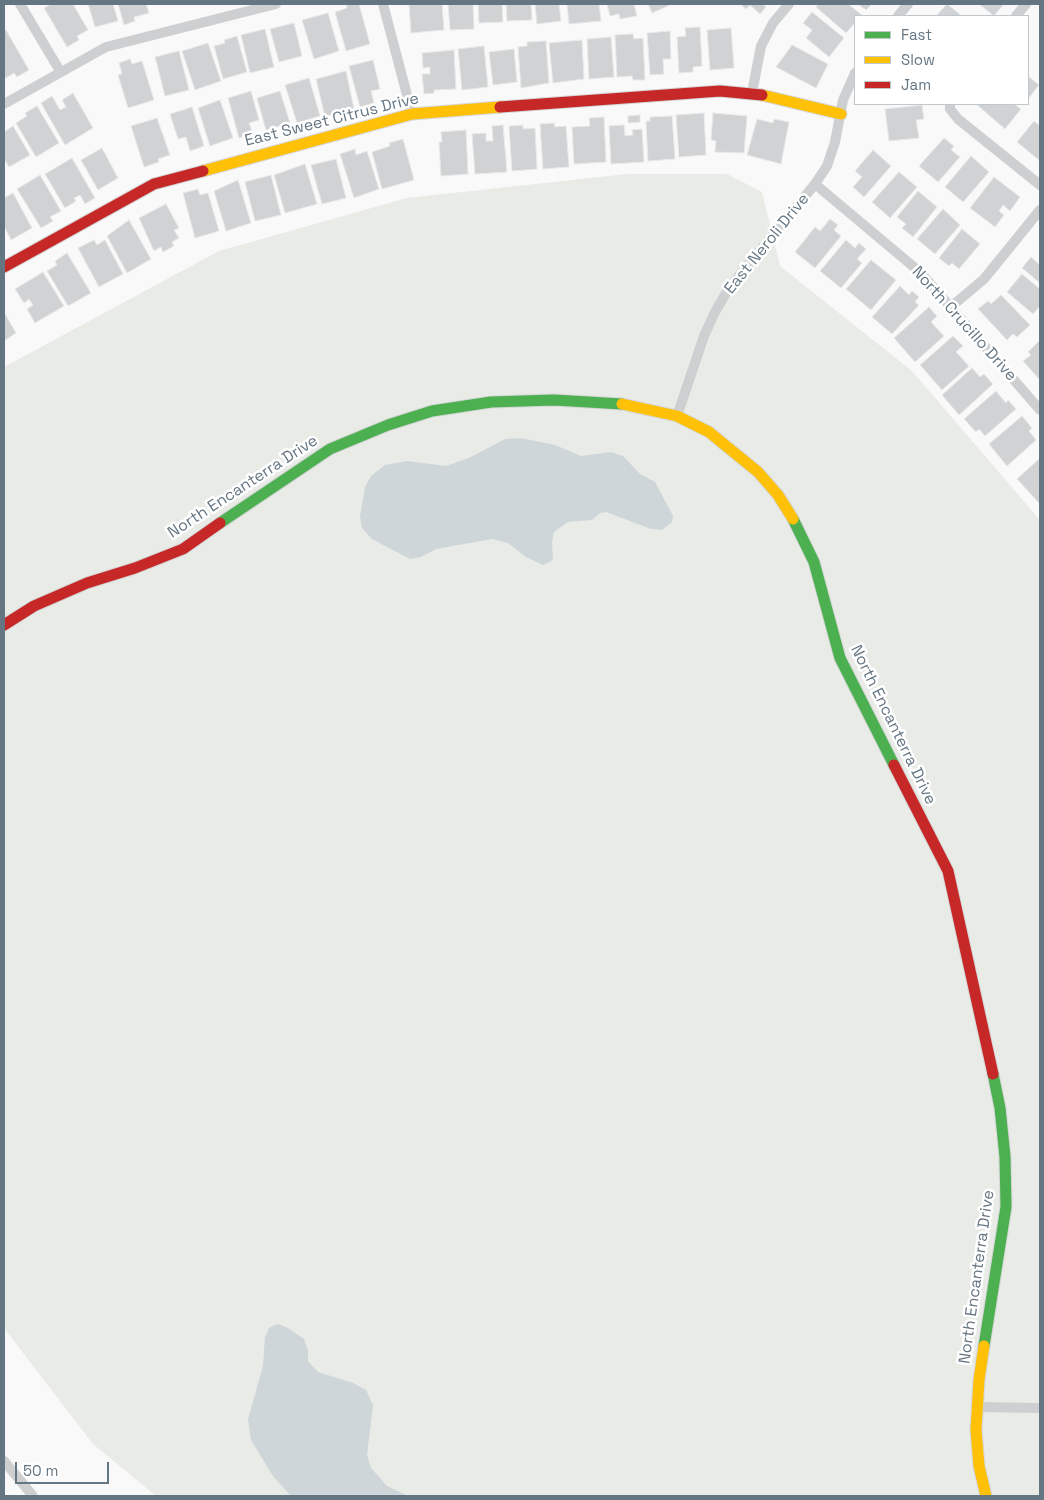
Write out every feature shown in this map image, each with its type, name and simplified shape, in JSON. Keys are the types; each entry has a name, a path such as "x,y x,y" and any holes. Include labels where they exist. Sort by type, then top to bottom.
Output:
{"street":[{"path":"20,4 60,71"},
{"path":"4,104 106,47 276,4"},
{"path":"384,4 412,114"},
{"path":"752,93 761,46 773,23 789,4"},
{"path":"899,15 908,4"},
{"path":"1017,15 1026,4"},
{"name":"East Neroli Drive","path":"676,416 714,312 729,288 815,184 827,166 835,142 843,100 854,75"},
{"name":"East Sweet Citrus Drive","path":"5,265 154,184 412,114 684,93 752,93 841,114"},
{"path":"950,106 958,119 1040,184"},
{"name":"North Crucillo Drive","path":"815,184 922,273 1040,410"},
{"path":"952,306 984,279 1040,210"},
{"name":"North Encanterra Drive","path":"4,625 34,606 183,549 278,482 330,449 373,430 432,411 491,402 554,400 620,404 676,416 709,432 758,472 778,495 796,523 814,562 840,658 948,871 1000,1108 1005,1157 1006,1207 979,1380 977,1407 978,1466 986,1496"},
{"path":"977,1407 1040,1408"},
{"path":"4,1461 32,1496"}],"shaded area":[{"path":"627,174 727,174 762,192 780,266 912,371 1040,520 1040,1496 156,1496 93,1444 4,1328 4,367 219,251 407,198"},
{"path":"521,438 555,445 581,456 611,452 623,456 640,474 655,482 673,516 672,522 662,530 651,529 606,512 600,513 592,520 568,522 554,532 552,542 553,559 543,565 526,557 508,543 492,539 436,549 421,557 410,559 372,539 362,528 360,517 365,487 371,476 385,465 407,461 446,466 469,458 505,439"},
{"path":"278,1324 288,1328 304,1339 308,1350 308,1361 318,1372 353,1383 366,1390 373,1405 367,1455 371,1468 387,1486 408,1496 291,1496 273,1476 251,1440 248,1419 263,1366 265,1337 269,1328"}],"building":[{"path":"51,4 73,4 88,30 77,36 79,40 67,47 44,8"},
{"path":"88,4 113,4 118,21 95,27"},
{"path":"118,4 146,4 149,13 134,17 135,21 124,25"},
{"path":"346,4 359,4 370,44 346,51 335,12 347,8"},
{"path":"409,4 442,4 444,30 411,33"},
{"path":"448,4 473,4 474,29 450,30"},
{"path":"478,4 502,4 503,22 479,23"},
{"path":"506,4 531,4 532,20 507,21"},
{"path":"535,4 559,4 561,21 537,24"},
{"path":"567,4 599,4 601,21 569,24"},
{"path":"607,4 634,4 637,16 620,19 619,14 610,16"},
{"path":"648,4 670,4 670,5 652,13"},
{"path":"740,4 762,4 766,7 760,14 750,5 746,9"},
{"path":"818,4 848,4 862,15 854,15 854,24 846,33 816,7"},
{"path":"858,4 872,4 866,10"},
{"path":"947,4 961,15 937,15"},
{"path":"979,4 1003,5 993,15"},
{"path":"812,12 844,38 829,57 806,38 812,30 803,23"},
{"path":"328,13 339,51 314,59 302,20"},
{"path":"294,23 302,56 279,62 270,29"},
{"path":"700,27 702,66 693,67 693,72 679,73 677,37 686,36 685,28"},
{"path":"731,28 734,68 710,70 707,30"},
{"path":"265,29 274,67 250,73 241,35"},
{"path":"6,30 29,70 17,77 14,73 4,79 4,31"},
{"path":"670,31 671,59 663,59 664,74 650,75 647,33"},
{"path":"633,34 634,39 643,38 645,80 633,80 632,76 617,77 615,35"},
{"path":"237,36 247,72 223,79 214,46 225,43 224,40"},
{"path":"611,37 614,77 589,79 587,39"},
{"path":"582,40 584,79 553,83 549,43"},
{"path":"546,41 549,83 521,88 518,47 527,46 527,42"},
{"path":"208,43 221,81 195,90 182,51"},
{"path":"792,45 828,64 816,88 776,67"},
{"path":"484,46 488,87 462,90 458,49"},
{"path":"514,49 517,82 493,85 489,52"},
{"path":"454,50 456,89 434,90 434,93 424,94 422,74 430,74 430,67 423,68 422,53"},
{"path":"179,51 189,90 165,96 155,57"},
{"path":"130,59 132,64 142,61 154,100 128,108 118,75 122,74 119,63"},
{"path":"373,60 380,89 371,91 374,103 360,107 349,66"},
{"path":"346,71 354,109 325,117 316,79"},
{"path":"1029,77 1039,85 1029,98"},
{"path":"309,78 320,116 297,123 285,85"},
{"path":"251,91 259,120 249,123 253,134 239,138 228,98"},
{"path":"280,91 290,123 266,130 257,98"},
{"path":"73,93 93,128 65,145 41,103 52,96 60,110 66,107 62,100"},
{"path":"220,100 233,138 210,146 198,108"},
{"path":"922,105 924,119 916,120 919,138 889,141 885,109"},
{"path":"977,105 1015,105 1021,109 1005,129"},
{"path":"37,106 59,143 36,157 16,123 27,116 25,113"},
{"path":"192,107 204,146 190,151 186,137 178,139 170,114"},
{"path":"704,113 706,155 679,157 676,115"},
{"path":"713,113 747,116 744,153 715,152 716,141 711,140"},
{"path":"640,115 640,122 628,123 628,116"},
{"path":"672,116 675,159 648,161 646,121 650,121 650,117"},
{"path":"604,117 606,162 574,164 572,127 590,126 589,118"},
{"path":"157,118 170,155 158,159 159,162 144,167 131,126"},
{"path":"757,119 773,123 774,119 789,122 781,164 747,155"},
{"path":"1034,121 1040,126 1040,161 1017,142"},
{"path":"554,123 555,127 566,126 569,167 543,169 540,124"},
{"path":"503,125 507,172 475,174 472,134 486,133 486,141 493,141 492,126"},
{"path":"523,125 523,129 535,128 537,169 512,171 509,126"},
{"path":"624,125 625,136 633,135 632,130 642,129 644,162 611,164 609,126"},
{"path":"13,126 30,155 9,167 4,159 4,132"},
{"path":"466,130 468,174 441,176 439,142 442,142 441,132"},
{"path":"944,138 954,146 951,150 960,157 938,182 919,166"},
{"path":"403,139 414,180 382,189 372,152 390,146 389,143"},
{"path":"102,148 118,178 98,190 81,160"},
{"path":"355,149 356,155 367,151 379,189 354,198 340,154"},
{"path":"873,150 891,166 864,197 853,187 862,177 855,171"},
{"path":"971,156 989,172 963,202 945,187"},
{"path":"72,158 95,198 85,204 80,195 74,198 76,201 65,208 45,174"},
{"path":"336,159 346,198 322,204 311,165"},
{"path":"305,164 317,204 285,213 274,175"},
{"path":"899,172 917,187 890,218 872,202"},
{"path":"40,175 61,211 50,217 53,221 41,228 17,189"},
{"path":"271,175 281,215 255,221 245,182"},
{"path":"994,177 1020,197 1010,211 1003,205 999,211 1004,215 995,227 970,208"},
{"path":"238,180 251,223 226,231 214,191"},
{"path":"198,189 200,195 208,193 219,231 195,238 183,193"},
{"path":"918,191 937,207 913,237 902,228 906,224 897,217"},
{"path":"13,193 32,228 11,240 4,226 4,198"},
{"path":"166,204 179,228 174,230 179,238 172,242 174,246 163,252 161,247 154,251 139,218"},
{"path":"943,209 960,225 935,254 917,239"},
{"path":"830,219 838,225 834,230 841,236 815,268 795,252 815,227 820,231"},
{"path":"129,220 151,259 127,273 107,236"},
{"path":"962,229 980,244 959,269 952,263 949,266 939,258"},
{"path":"94,240 97,245 105,240 123,274 99,287 78,248"},
{"path":"846,240 855,248 859,243 866,249 857,259 862,263 841,288 820,271"},
{"path":"67,253 91,293 68,306 47,271 57,265 55,261"},
{"path":"1031,257 1040,265 1040,283 1022,268"},
{"path":"871,260 896,280 871,310 846,289"},
{"path":"43,272 64,306 35,323 27,309 33,305 29,299 24,303 15,289"},
{"path":"1022,274 1040,289 1040,306 1033,314 1007,292"},
{"path":"900,286 909,295 912,291 919,297 915,302 919,305 892,334 872,317"},
{"path":"1001,295 1030,325 1017,337 1013,334 1007,340 978,309 988,301 991,304"},
{"path":"929,307 937,316 931,322 944,336 915,362 894,338"},
{"path":"4,312 16,333 4,341"},
{"path":"953,336 963,346 956,352 969,366 942,390 920,365"},
{"path":"1040,340 1040,380 1023,361 1031,355 1028,352"},
{"path":"972,368 980,377 984,374 993,384 959,415 942,395"},
{"path":"996,391 1006,403 1008,400 1016,409 985,436 979,429 976,432 964,419"},
{"path":"1022,416 1032,428 1029,431 1036,440 1007,466 989,444"},
{"path":"1040,458 1040,501 1039,503 1017,479"}],"traffic: fast":[{"path":"220,523 330,449 388,425 432,411 491,402 554,400 622,404"},
{"path":"793,519 814,562 840,658 894,765"},
{"path":"984,1346 1006,1207 1005,1157 1000,1108 993,1074"}],"traffic: slow":[{"path":"762,95 841,114"},
{"path":"203,171 412,114 500,107"},
{"path":"622,404 677,416 709,432 758,472 778,495 793,519"},
{"path":"984,1346 979,1380 976,1430 979,1466 986,1496"}],"traffic: jam":[{"path":"500,107 720,91 762,95"},
{"path":"4,267 154,184 203,171"},
{"path":"4,625 34,606 87,583 135,568 183,549 220,523"},
{"path":"894,765 948,871 993,1074"}]}
